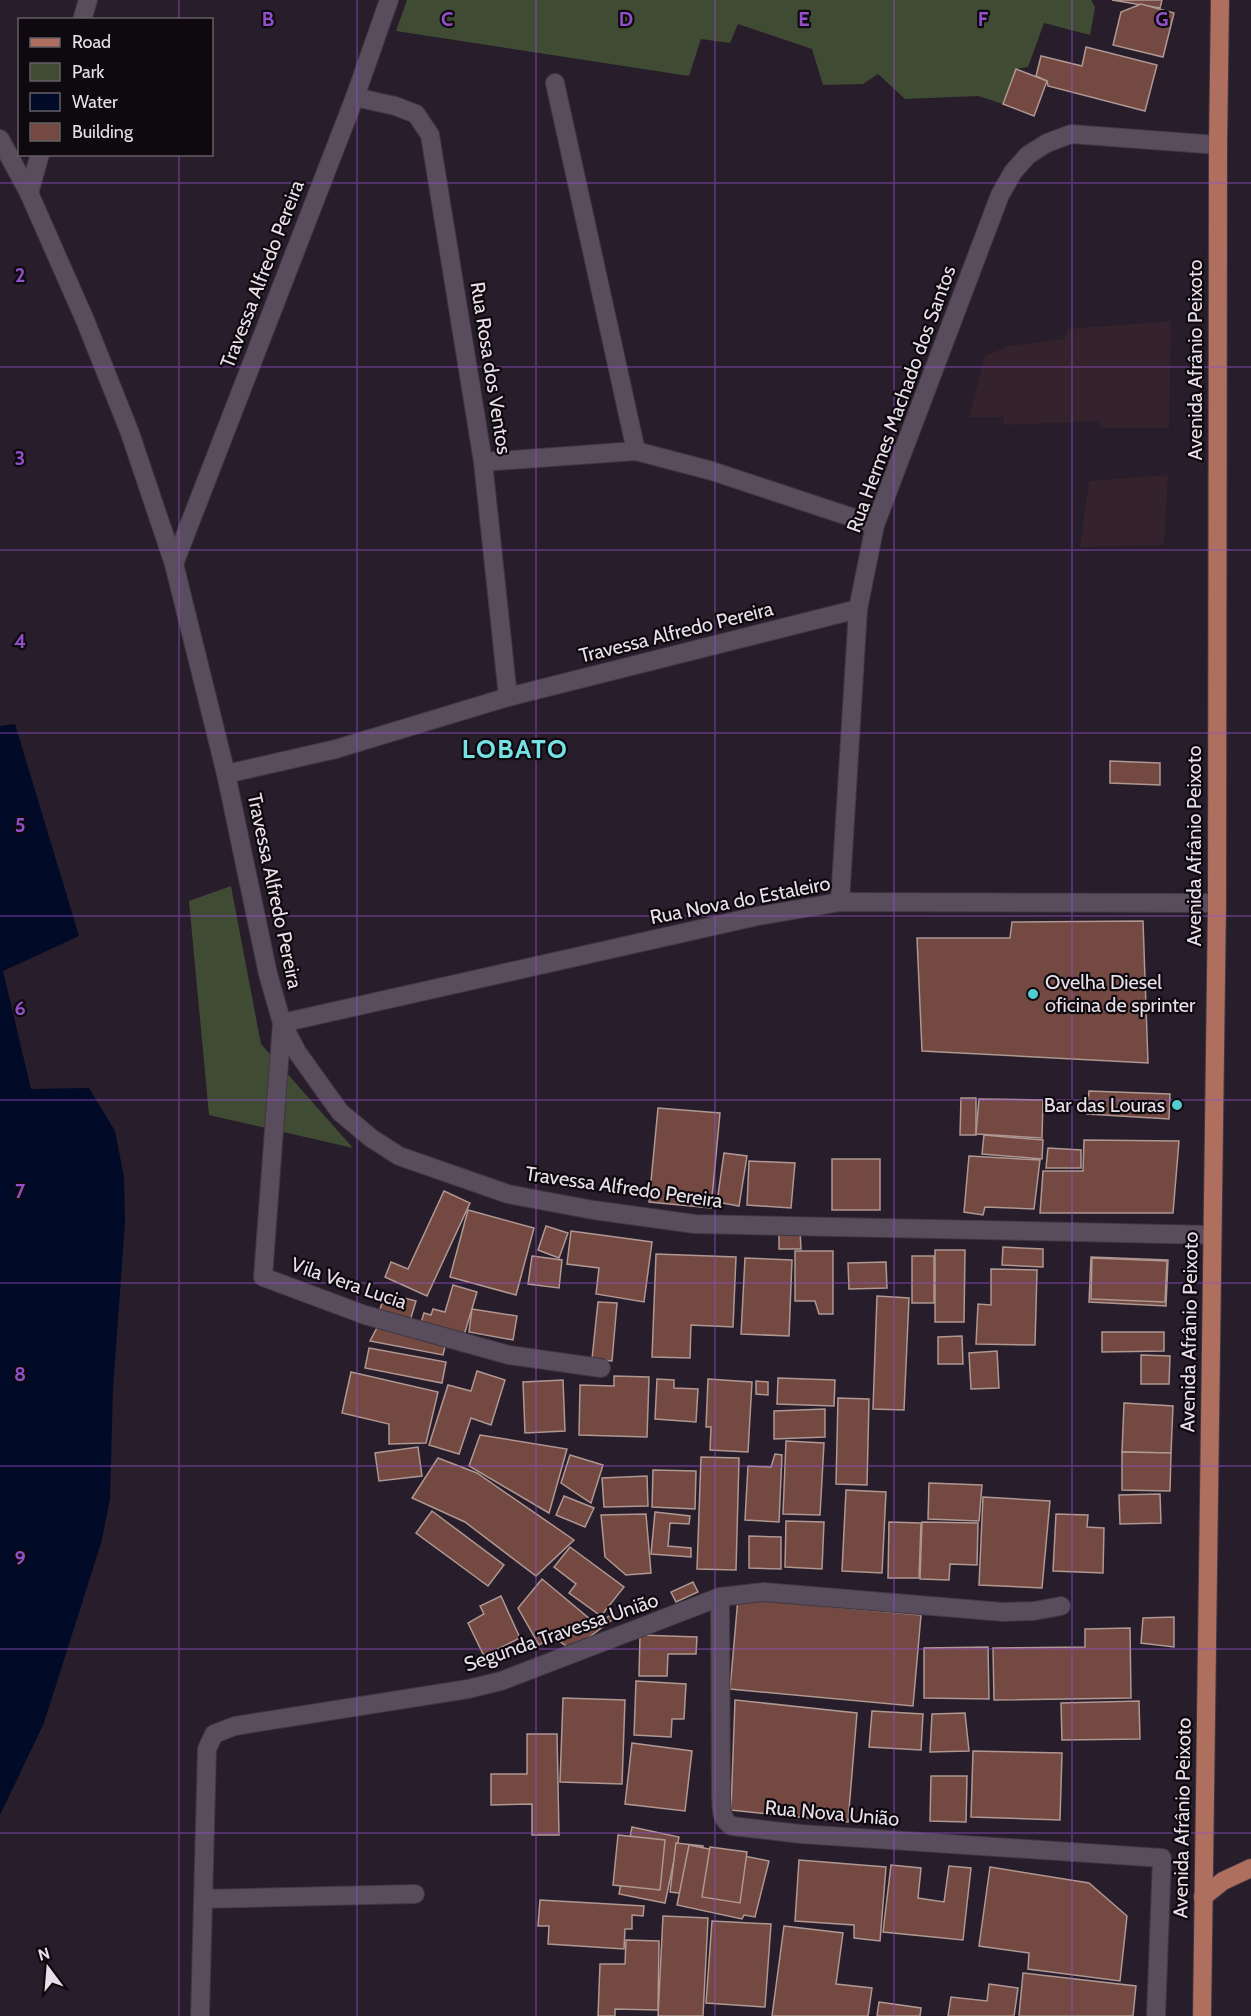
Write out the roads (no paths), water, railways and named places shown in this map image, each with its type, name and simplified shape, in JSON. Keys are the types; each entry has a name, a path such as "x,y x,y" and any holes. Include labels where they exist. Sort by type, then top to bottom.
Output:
{"main road":[{"name":"Avenida Afrânio Peixoto","path":"1202,2016 1217,903 1220,0"},
{"path":"1203,1897 1223,1881 1251,1868"}],"street":[{"path":"83,18 88,0"},
{"name":"Travessa Alfredo Pereira","path":"174,564 355,97 389,0"},
{"path":"555,83 636,451"},
{"name":"Rua Rosa dos Ventos","path":"355,97 395,106 416,114 429,135 483,462 508,697"},
{"name":"Rua Hermes Machado dos Santos","path":"840,902 858,609 875,525 1000,195 1013,172 1028,155 1047,143 1071,134 1218,145"},
{"name":"Travessa Alfredo Pereira","path":"0,139 29,193 85,320 126,423 174,564 226,774 268,974 282,1023 297,1052 340,1112 371,1138 399,1156 508,1194 593,1210 695,1224 1212,1235"},
{"path":"29,193 39,156"},
{"path":"483,462 636,451 712,471 875,525"},
{"name":"Travessa Alfredo Pereira","path":"226,774 336,748 508,697 858,609"},
{"name":"Rua Nova do Estaleiro","path":"282,1023 758,916 840,902 1217,903"},
{"name":"Vila Vera Lucia","path":"282,1023 263,1277 365,1315 509,1355 601,1368"},
{"name":"Segunda Travessa União","path":"200,2016 207,1749 214,1734 235,1726 468,1689 501,1681 720,1597 764,1592 1003,1612 1034,1611 1061,1606"},
{"name":"Rua Nova União","path":"720,1597 721,1797 722,1816 725,1822 732,1826 801,1834 1162,1858 1156,2016"},
{"path":"203,1899 416,1894"}],"water":[{"path":"15,724 79,936 3,971 31,1089 89,1088 115,1131 124,1177 125,1222 113,1388 110,1499 101,1543 44,1723 0,1815 0,726"}],"place":[{"name":"Ovelha Diesel oficina de sprinter","path":"1033,994"},
{"name":"Bar das Louras","path":"1177,1105"}],"district":[{"name":"LOBATO","path":"515,749"}]}
